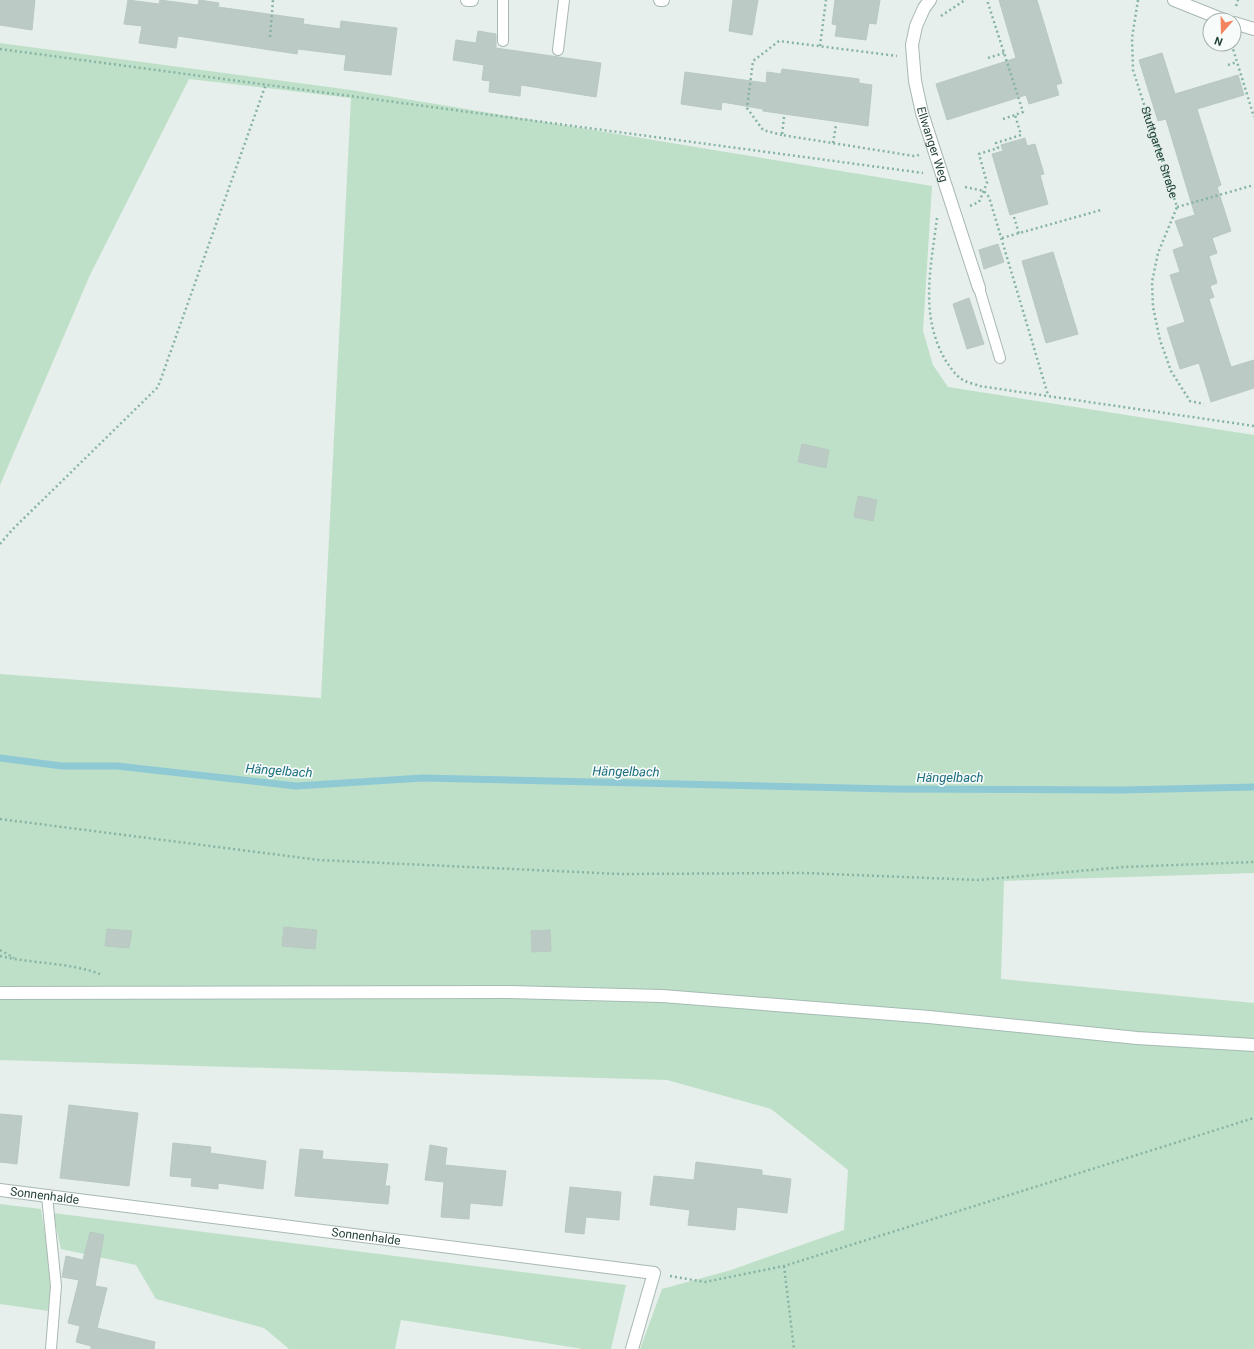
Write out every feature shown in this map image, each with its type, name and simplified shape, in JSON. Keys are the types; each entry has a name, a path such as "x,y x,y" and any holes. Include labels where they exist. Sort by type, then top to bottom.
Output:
{"main road":[{"path":"467,0 472,0"},
{"name":"Ellwanger Weg","path":"930,0 924,8 916,26 912,45 915,81 922,113 979,288"},
{"path":"1174,0 1204,12"},
{"path":"1242,25 1254,29"},
{"path":"0,993 509,992 662,996 921,1016 1137,1038 1254,1045"},
{"name":"Sonnenhalde","path":"0,1190 654,1273"},
{"path":"632,1349 654,1273"}],"lane":[{"path":"503,0 503,41"},
{"path":"558,50 564,0"},
{"path":"979,288 1000,358"},
{"path":"47,1196 56,1286 51,1349"}],"path":[{"path":"270,37 273,0"},
{"path":"820,46 826,0"},
{"path":"988,0 1023,112 1003,118"},
{"name":"Stuttgarter Straße","path":"1138,0 1132,38 1133,70 1177,207 1158,253 1152,282 1153,307 1160,340 1171,370 1190,401 1204,404"},
{"path":"913,58 779,41 753,61 747,108 763,130 782,135 914,156 935,151"},
{"path":"0,49 915,173 944,179 984,191 989,197 1002,238 1048,395"},
{"path":"1234,52 1254,117"},
{"path":"988,58 1004,53"},
{"path":"1228,65 1237,62"},
{"path":"0,544 12,530 158,387 266,84"},
{"path":"1015,115 1021,135 996,143 998,148 979,154 987,183 979,202 941,209 938,216 928,307 932,328 938,347 954,372 964,380 979,386 1254,426"},
{"path":"782,135 784,117"},
{"path":"833,143 836,125"},
{"path":"1177,207 1254,185"},
{"path":"1002,238 1101,210"},
{"path":"1014,217 1019,234"},
{"path":"0,819 319,860 620,874 805,873 978,880 1124,867 1254,862"},
{"path":"0,950 16,960"},
{"path":"0,956 16,960 88,970 101,975"},
{"path":"654,1273 705,1282 784,1266 1254,1118"},
{"path":"784,1266 794,1349"}],"green space":[{"path":"0,43 351,90 932,186 923,331 933,365 948,387 1254,435 1254,873 1004,881 1001,979 1254,1003 1254,1349 640,1349 662,1289 731,1270 844,1230 848,1170 771,1109 667,1080 0,1060 0,674 321,698 351,98 189,79 90,275 0,485"},
{"path":"0,1204 41,1209 52,1279 49,1311 0,1304"},
{"path":"53,1213 626,1285 611,1349 583,1349 401,1320 395,1349 289,1349 264,1328 156,1299 136,1265 61,1249"}],"building":[{"path":"0,0 35,0 32,30 0,25"},
{"path":"128,0 159,4 160,0 198,5 199,0 219,3 218,7 304,19 303,24 340,29 341,21 397,28 391,75 344,70 346,55 298,49 297,54 178,36 176,48 139,43 142,26 124,24"},
{"path":"733,0 758,0 752,35 729,31"},
{"path":"835,0 880,0 876,24 869,23 866,40 835,36 837,25 832,24"},
{"path":"999,0 1037,0 1062,83 1056,85 1059,95 1029,104 1026,95 947,120 936,84 1016,58"},
{"path":"478,31 496,34 496,48 601,63 596,97 521,85 520,96 489,92 490,81 482,80 484,65 453,60 456,40 476,43"},
{"path":"1162,53 1175,94 1238,75 1244,95 1197,109 1221,185 1217,187 1231,231 1212,238 1217,253 1209,256 1217,283 1210,286 1214,297 1209,299 1231,367 1254,360 1254,388 1211,402 1199,363 1180,369 1167,328 1185,322 1170,275 1180,272 1173,250 1184,246 1175,221 1195,215 1166,119 1158,121 1139,60"},
{"path":"782,69 859,79 859,83 872,85 868,126 763,111 763,109 722,102 721,110 681,104 685,72 766,83 767,72 781,74"},
{"path":"1025,138 1027,146 1035,144 1044,174 1040,175 1048,204 1010,215 992,154 1003,151 1001,145"},
{"path":"998,244 1004,262 984,269 979,250"},
{"path":"1053,252 1078,334 1046,343 1022,261"},
{"path":"969,298 984,344 967,349 953,304"},
{"path":"802,444 829,450 826,468 798,462"},
{"path":"858,496 877,500 873,521 854,517"},
{"path":"284,927 317,930 315,949 282,946"},
{"path":"107,929 132,931 129,948 105,946"},
{"path":"550,930 551,951 532,952 531,931"},
{"path":"69,1105 138,1113 129,1186 60,1178"},
{"path":"0,1114 22,1116 17,1164 0,1162"},
{"path":"173,1143 211,1147 210,1153 266,1161 263,1189 218,1183 218,1189 191,1186 192,1178 170,1176"},
{"path":"430,1145 447,1148 445,1165 506,1171 502,1206 470,1203 469,1219 441,1217 444,1182 425,1180"},
{"path":"300,1149 323,1151 322,1159 388,1164 385,1186 390,1186 388,1204 295,1196"},
{"path":"696,1162 762,1170 762,1175 791,1179 787,1213 737,1207 735,1230 688,1225 690,1210 650,1205 654,1176 694,1180"},
{"path":"570,1187 621,1192 619,1220 586,1217 584,1234 565,1232"},
{"path":"90,1232 104,1235 95,1286 107,1288 97,1328 155,1342 154,1349 91,1349 91,1346 76,1342 80,1326 68,1323 79,1280 62,1277 66,1256 83,1260"}],"waterway":[{"name":"Hängelbach","path":"0,758 62,766 117,766 296,786 423,778 893,789 1122,790 1254,787"}]}
